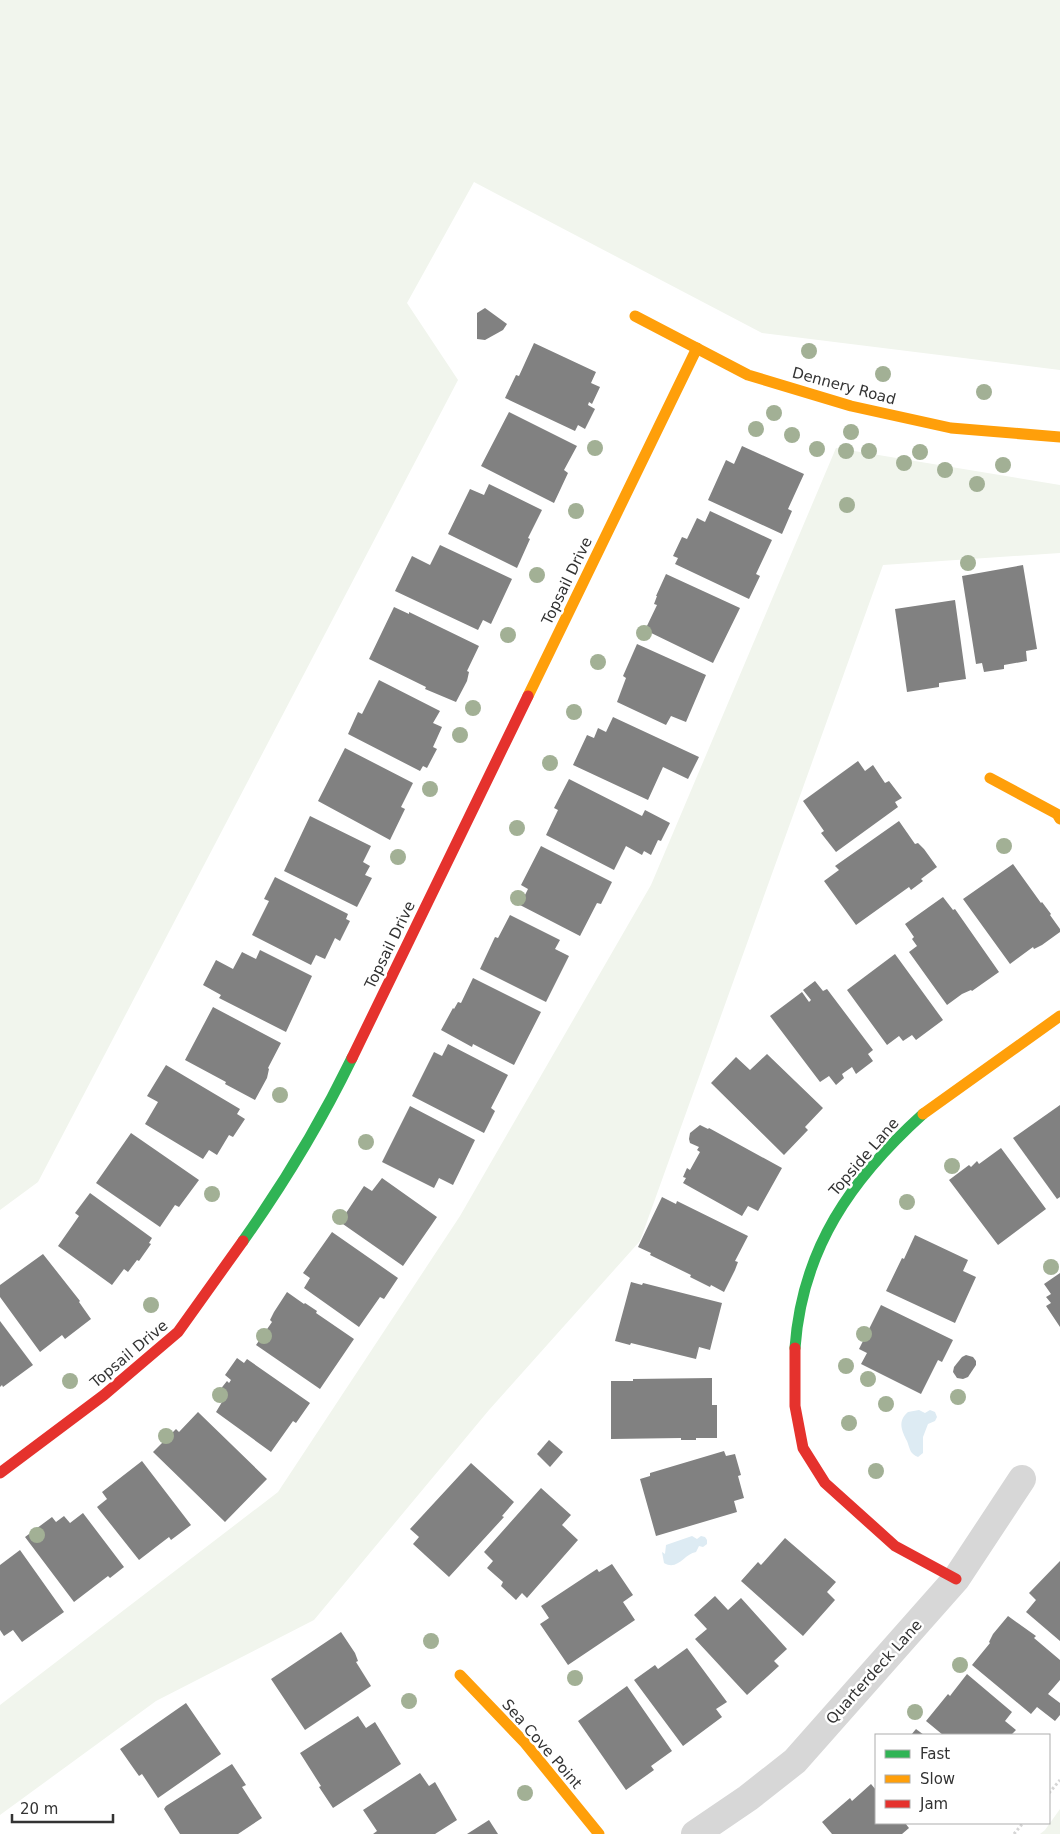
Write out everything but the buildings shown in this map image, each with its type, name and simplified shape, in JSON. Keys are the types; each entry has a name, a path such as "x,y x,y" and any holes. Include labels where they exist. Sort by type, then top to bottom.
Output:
{"street":[{"name":"Dennery Road","path":"635,316 748,375 851,406 951,428 1060,437"},
{"name":"Topsail Drive","path":"0,1473 104,1395 178,1332 265,1209 295,1162 341,1081 696,348"},
{"path":"990,778 1057,814 1060,819"},
{"name":"Topside Lane","path":"956,1579 895,1546 825,1483 803,1448 795,1406 794,1364 797,1321 807,1280 822,1238 842,1204 895,1139 926,1111 1060,1016"},
{"name":"Quarterdeck Lane","path":"695,1834 748,1798 795,1761 956,1579 1022,1479"},
{"name":"Sea Cove Point","path":"460,1675 525,1743 599,1834"}],"path":[{"path":"1050,1792 1060,1780"},
{"path":"1014,1834 1022,1824"}],"shaded area":[{"path":"0,0 1060,0 1060,370 762,333 474,182 407,303 458,380 38,1182 0,1210"},
{"path":"836,448 1060,485 1060,553 883,565 640,1241 489,1410 314,1620 156,1701 0,1815 0,1705 278,1492 460,1216 651,885"},
{"path":"919,1410 925,1413 930,1410 935,1412 937,1417 935,1421 928,1424 923,1437 923,1453 918,1457 911,1451 902,1430 902,1419 908,1412"},
{"path":"692,1536 697,1539 701,1536 705,1537 707,1544 703,1547 699,1546 696,1552 677,1564 669,1565 664,1563 662,1552 665,1554 666,1545"},
{"path":"1060,1809 1060,1834 1040,1834"}],"traffic: fast":[{"path":"243,1241 301,1152 352,1058"},
{"path":"795,1348 800,1312 808,1279 820,1248 835,1218 853,1190 874,1164 923,1114"}],"traffic: slow":[{"path":"635,316 748,375 851,406 951,428 1060,437"},
{"path":"528,696 697,348"},
{"path":"990,778 1057,814 1060,819"},
{"path":"923,1114 1060,1016"},
{"path":"460,1675 525,1743 599,1834"}],"traffic: jam":[{"path":"352,1058 528,696"},
{"path":"0,1473 104,1395 178,1332 243,1241"},
{"path":"795,1348 795,1406 803,1448 825,1483 895,1546 956,1579"}]}
